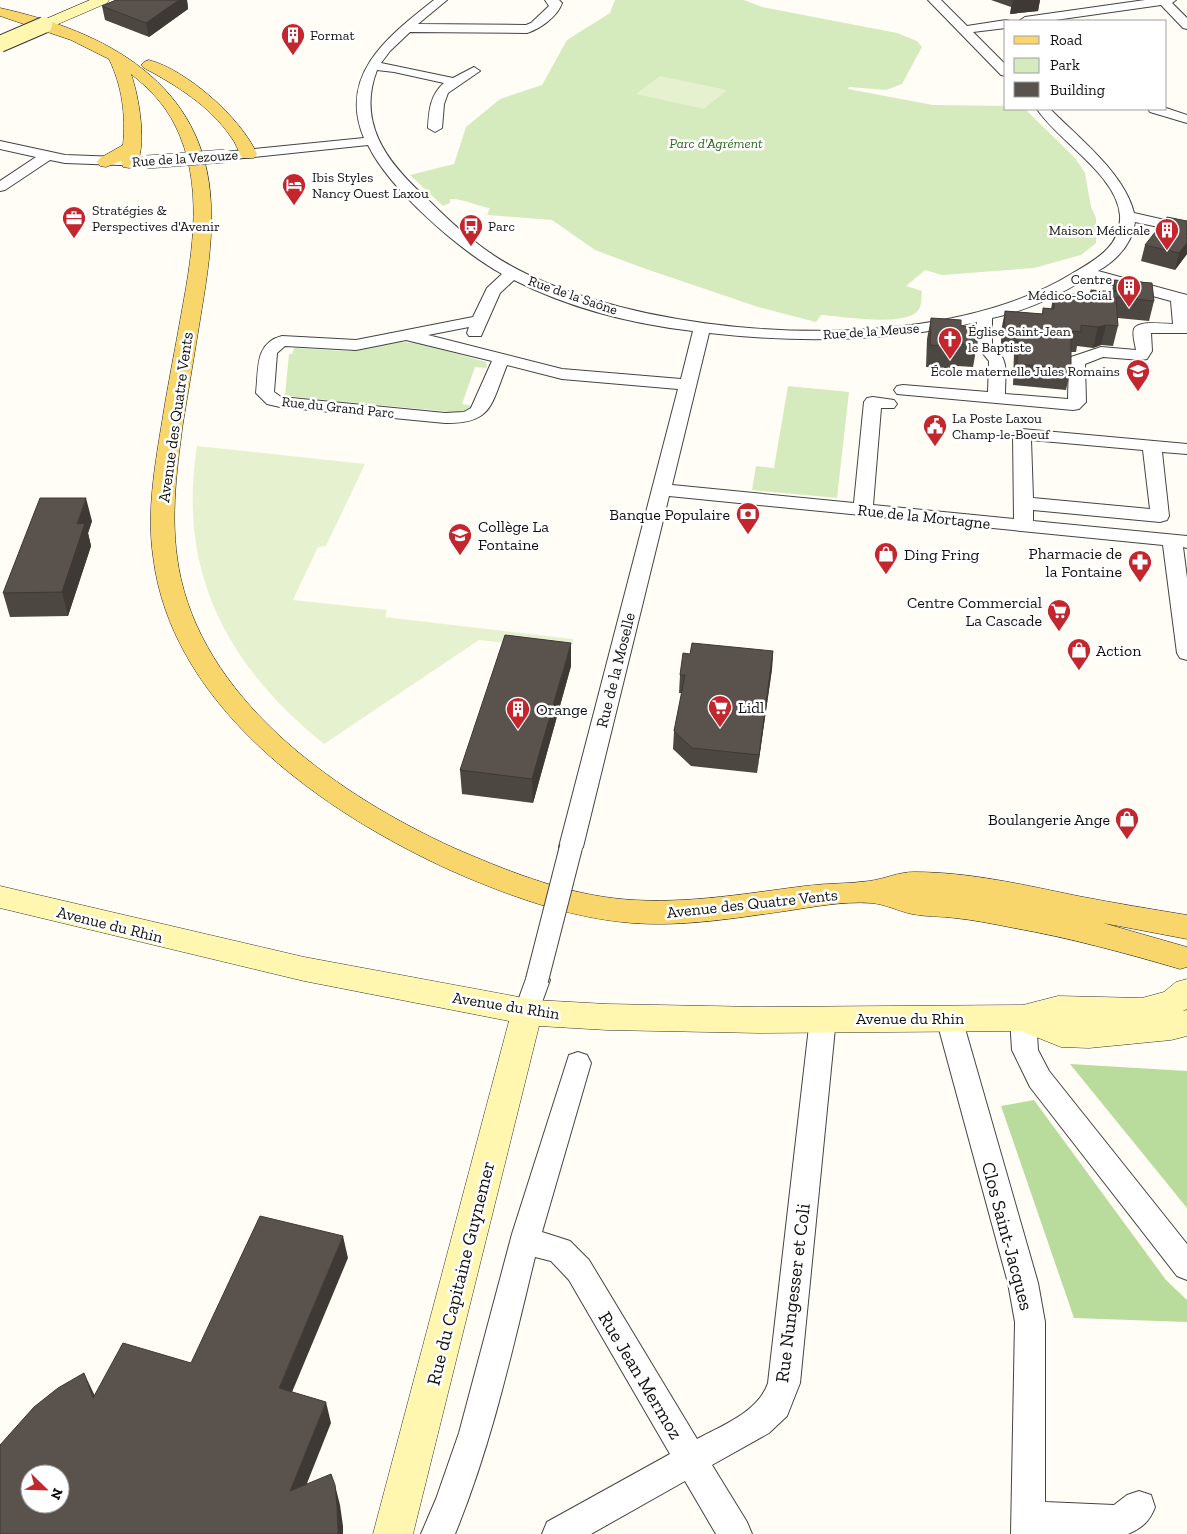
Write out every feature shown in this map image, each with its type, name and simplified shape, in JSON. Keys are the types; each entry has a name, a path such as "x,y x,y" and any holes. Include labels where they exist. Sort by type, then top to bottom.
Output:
{"main road":[{"path":"0,44 102,0"},
{"name":"Avenue des Quatre Vents","path":"0,12 50,27 106,51 150,80 171,104 185,127 198,165 201,185 201,236 195,286 168,452 162,504 163,545 169,582 176,607 188,634 214,677 246,718 296,764 331,791 380,822 425,846 475,868 528,888 576,903 628,912 665,913 842,893 874,892 904,882 978,888 1187,927"},
{"name":"Avenue des Quatre Vents","path":"0,17 50,27"},
{"path":"106,51 127,54 160,70 201,98 221,115 237,133 248,154"},
{"path":"106,51 124,72 130,97 133,125 131,155 106,162"},
{"name":"Avenue des Quatre Vents","path":"874,892 912,903 957,907 1104,935 1185,956"},
{"name":"Avenue du Rhin","path":"0,897 304,969 532,996 607,1017 760,1020 822,1018 1023,1018 1058,1009 1142,1011 1158,1008 1175,1001 1187,991"},
{"name":"Rue du Capitaine Guynemer","path":"393,1534 532,996"},
{"name":"Avenue du Rhin","path":"1023,1018 1061,1034 1089,1035 1171,1027 1187,1023"}],"street":[{"name":"Rue de la Saône","path":"441,0 384,51 373,66 368,77 363,100 364,118 371,141 397,178 470,247 514,274 561,294 602,307 702,328"},
{"path":"408,28 526,30 535,26 555,7 556,4 551,0"},
{"path":"934,0 1004,70"},
{"path":"1081,0 1101,11"},
{"path":"1040,20 1167,0 1187,25"},
{"path":"965,30 1004,24"},
{"path":"373,66 394,68 455,82"},
{"path":"435,128 437,98 444,88 474,71"},
{"path":"1044,110 1113,181 1122,195 1129,216 1187,229"},
{"path":"1158,110 1187,119"},
{"name":"Rue de la Vezouze","path":"131,155 147,162 371,141"},
{"path":"0,145 47,156 106,162"},
{"path":"0,187 47,156"},
{"name":"Rue de la Meuse","path":"702,328 776,334 852,334 912,329 980,316 1024,303 1058,289 1087,273 1108,258 1118,246 1124,235 1129,216"},
{"path":"903,390 1068,406 1076,404 1077,361 1101,352 1141,355 1144,352 1142,330 1148,328 1182,329 1183,299 1087,273"},
{"path":"468,350 491,292 503,279 514,274"},
{"path":"980,316 984,320 984,346 995,356 996,361 996,399"},
{"name":"Rue du Grand Parc","path":"480,320 356,345 282,341 271,348 269,353 265,394 273,400 304,405 445,418 464,418 474,415 481,408 501,358"},
{"name":"Rue de la Moselle","path":"532,996 702,328"},
{"name":"Rue du Grand Parc","path":"405,334 562,374 687,386"},
{"path":"863,510 873,402 888,404"},
{"path":"1024,526 1022,434 1187,449"},
{"path":"1023,503 1160,516 1152,446"},
{"name":"Rue de la Mortagne","path":"661,490 1180,541"},
{"path":"1180,541 1187,652"},
{"name":"Rue Nungesser et Coli","path":"559,1534 758,1422 776,1405 784,1383 822,1018"},
{"name":"Clos Saint-Jacques","path":"949,1018 1023,1283 1030,1322 1028,1526 1114,1522 1127,1518 1139,1507"},
{"path":"1023,1018 1025,1050 1039,1079 1187,1267"},
{"path":"438,1534 453,1501 488,1384 525,1241 578,1063"},
{"name":"Rue Jean Mermoz","path":"525,1241 560,1250 580,1270 735,1534"}],"green space":[{"name":"Parc d'Agrément","path":"615,0 744,0 762,7 897,33 917,41 922,47 902,84 886,90 849,87 848,89 933,105 1004,106 1004,110 1026,110 1075,158 1085,173 1091,207 1096,218 1096,243 1081,255 1034,268 942,275 925,270 906,286 922,291 921,305 914,314 904,318 875,320 821,315 816,322 758,307 595,250 552,220 487,215 490,208 455,199 450,199 450,203 443,206 410,175 454,164 466,127 500,99 542,85 567,40 610,13"},
{"path":"660,76 727,90 704,109 636,94"},
{"path":"400,342 419,343 486,362 487,368 475,367 462,404 473,406 462,413 285,396 289,354 292,354 294,348 348,351"},
{"path":"788,386 849,392 837,498 752,490 756,466 774,468"},
{"path":"197,446 365,464 326,546 318,547 293,600 387,610 385,617 573,639 570,650 479,640 324,744 290,714 260,682 236,649 217,613 203,575 195,535 193,492"},
{"path":"1070,1064 1187,1071 1187,1208"},
{"path":"1034,1100 1166,1280 1187,1300 1187,1322 1074,1318 1001,1106"}],"building":[{"path":"116,0 179,0 146,23 102,6"},
{"path":"1167,217 1187,221 1187,243 1179,253 1145,245"},
{"path":"1114,280 1152,283 1154,301 1116,297 1118,326 1106,325 1098,327 1081,325 1081,332 1071,331 1071,369 1017,364 1018,332 1004,331 1005,311 1043,314 1043,308 1054,309 1054,292 1091,296 1091,290 1116,292"},
{"path":"931,318 961,320 961,326 977,328 977,345 960,344 960,347 930,345"},
{"path":"40,498 86,498 77,524 85,523 62,592 3,593"},
{"name":"Orange","path":"505,635 571,643 532,779 460,770"},
{"name":"Lidl","path":"692,643 773,651 759,755 692,748 674,731 685,675 680,675 683,653 690,654"},
{"path":"260,1216 343,1236 279,1388 326,1402 290,1491 331,1474 335,1485 338,1534 0,1534 0,1445 34,1407 58,1388 84,1373 93,1398 123,1343 191,1363"}],"place":[{"name":"Format","path":"293,56"},
{"name":"Ibis Styles Nancy Ouest Laxou","path":"294,206"},
{"name":"Stratégies & Perspectives d'Avenir","path":"74,239"},
{"name":"Parc","path":"471,247"},
{"name":"Maison Médicale","path":"1167,251"},
{"name":"Centre Médico-Social","path":"1129,308"},
{"name":"Église Saint-Jean le Baptiste","path":"950,360"},
{"name":"École maternelle Jules Romains","path":"1138,392"},
{"name":"La Poste Laxou Champ-le-Boeuf","path":"935,447"},
{"name":"Banque Populaire","path":"748,535"},
{"name":"Collège La Fontaine","path":"460,556"},
{"name":"Ding Fring","path":"886,575"},
{"name":"Pharmacie de la Fontaine","path":"1140,583"},
{"name":"Centre Commercial La Cascade","path":"1059,632"},
{"name":"Action","path":"1079,671"},
{"name":"Lidl","path":"720,728"},
{"name":"Orange","path":"518,730"},
{"name":"Boulangerie Ange","path":"1127,840"}]}
